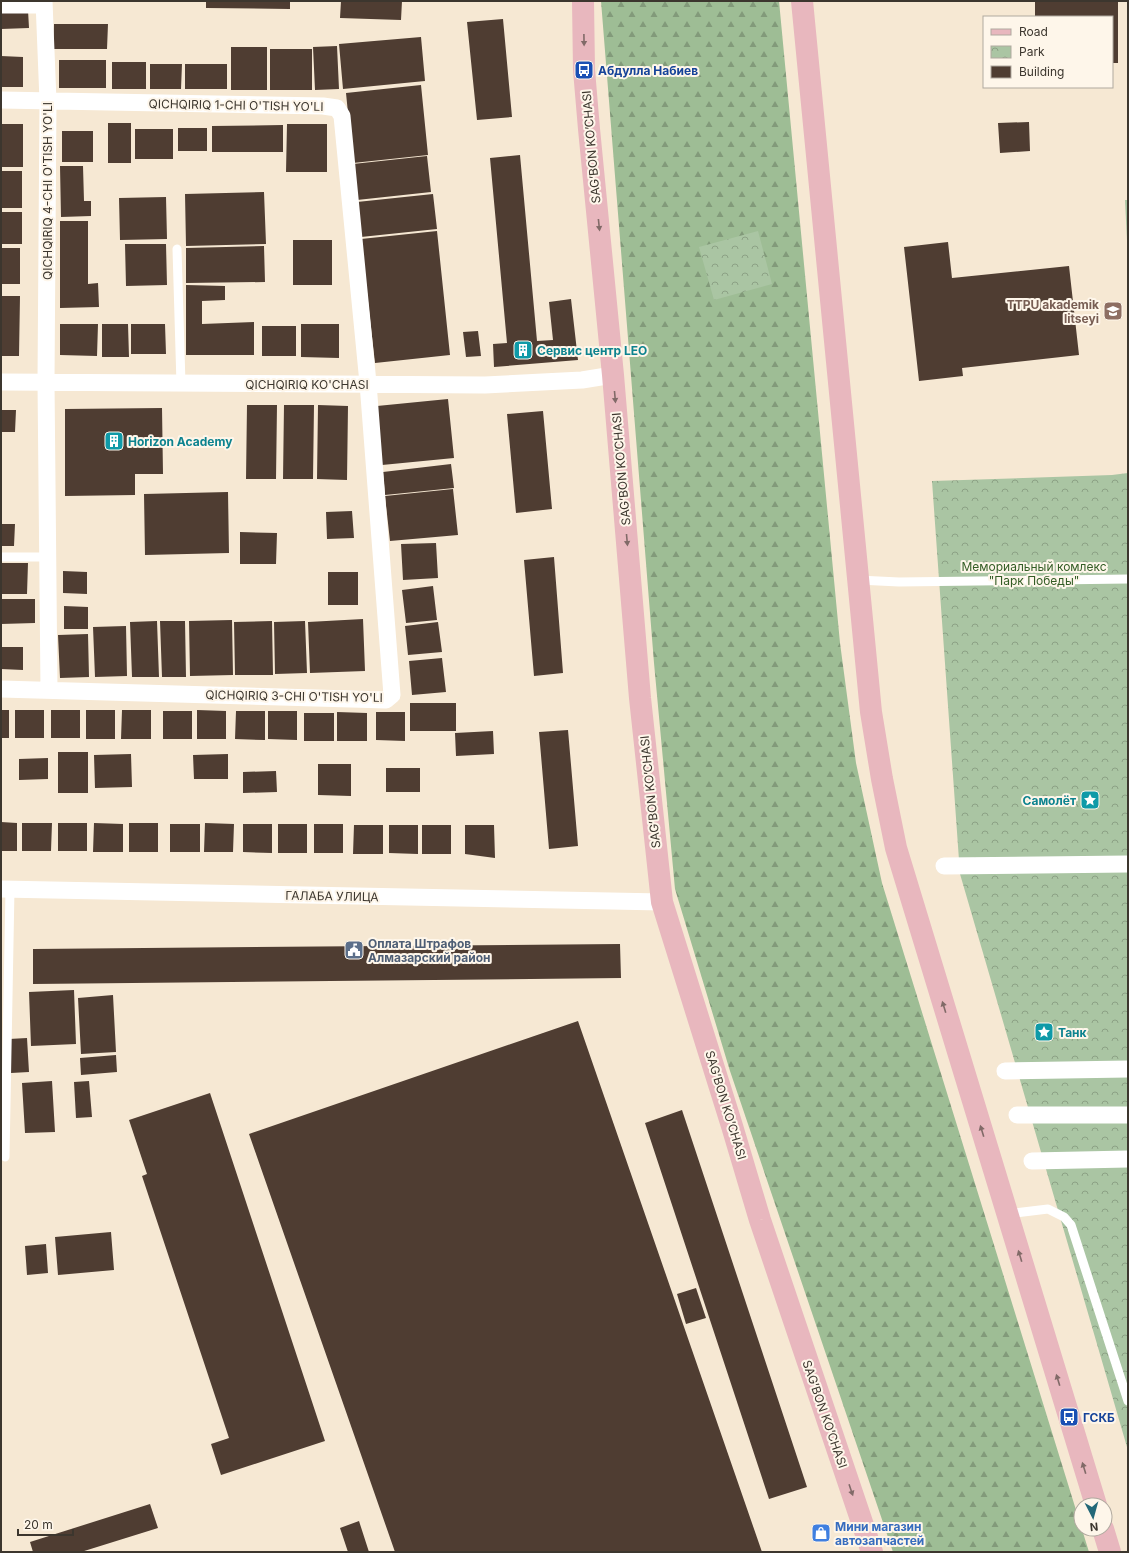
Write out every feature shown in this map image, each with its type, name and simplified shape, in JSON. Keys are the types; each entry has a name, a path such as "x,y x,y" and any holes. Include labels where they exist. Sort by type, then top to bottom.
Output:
{"main road":[{"name":"SAG’BON KO’CHASI","path":"583,1 585,85 613,375 640,698 662,902 760,1220 872,1552"},
{"path":"802,1 871,712 882,779 896,848 1094,1497"},
{"path":"1105,1537 1110,1552"}],"street":[{"path":"1,5 44,3"},
{"name":"QICHQIRIQ 4-CHI O'TISH YO'LI","path":"44,3 48,102 46,382"},
{"name":"QICHQIRIQ 1-CHI O'TISH YO'LI","path":"1,100 323,106 337,108 342,116 368,384"},
{"name":"QICHQIRIQ KO'CHASI","path":"1,382 485,385 582,380 613,375"},
{"path":"46,382 49,690"},
{"name":"QICHQIRIQ 3-CHI O'TISH YO'LI","path":"1,689 386,700 392,695 368,384"},
{"path":"944,866 1128,864"},
{"name":"ГАЛАБА УЛИЦА","path":"5,889 662,902"},
{"path":"1005,1071 1128,1069"},
{"path":"1018,1115 1128,1114"},
{"path":"1032,1161 1128,1159"}],"lane":[{"path":"177,249 181,384"},
{"path":"1,557 48,557"},
{"path":"858,580 906,582 1128,579"},
{"path":"5,889 5,1157"},
{"path":"1007,1214 1048,1209 1064,1217 1071,1226 1128,1401"}],"green space":[{"path":"601,1 779,1 840,643 856,763 882,883 1073,1500 1073,1537 1084,1537 1089,1552 893,1552 730,1071 675,889 654,663"},
{"path":"1125,200 1128,200 1128,260"},
{"path":"758,231 772,284 714,300 699,247"},
{"name":"Мемориальный комлекс \"Парк Победы\"","path":"1128,473 1127,1447 960,874 932,481 1112,475"}],"building":[{"path":"206,1 290,1 290,9 206,8"},
{"path":"341,1 402,1 401,20 340,18"},
{"path":"1035,1 1118,1 1118,63 1113,63 1113,16 1035,16"},
{"path":"28,10 29,28 1,29 1,11"},
{"path":"503,19 512,117 477,120 467,22"},
{"path":"54,24 108,24 107,49 53,49"},
{"path":"421,37 425,81 343,89 339,44"},
{"path":"337,46 339,89 315,90 313,47"},
{"path":"231,47 267,47 267,90 231,90"},
{"path":"270,49 312,49 312,90 270,90"},
{"path":"1,56 23,57 23,87 1,87"},
{"path":"59,60 106,60 106,88 59,88"},
{"path":"112,62 146,62 146,89 112,89"},
{"path":"150,64 182,64 181,89 150,89"},
{"path":"185,64 227,64 227,89 185,89"},
{"path":"421,85 428,155 353,163 346,93"},
{"path":"1029,122 1030,151 1000,153 998,123"},
{"path":"108,123 131,123 131,163 108,163"},
{"path":"1,124 23,124 23,167 1,167"},
{"path":"287,124 327,124 327,172 286,172"},
{"path":"283,125 283,152 212,152 212,126"},
{"path":"178,128 207,128 207,151 178,151"},
{"path":"135,129 173,129 173,159 135,159"},
{"path":"62,131 93,131 93,162 62,162"},
{"path":"520,155 537,341 553,340 549,302 571,299 578,360 494,367 493,344 507,343 490,158"},
{"path":"427,156 431,192 357,200 353,164"},
{"path":"60,166 83,166 84,201 91,201 91,216 61,217"},
{"path":"1,171 22,171 22,208 1,208"},
{"path":"264,192 266,244 186,246 185,194"},
{"path":"433,194 437,229 361,237 357,202"},
{"path":"166,197 167,239 120,240 119,198"},
{"path":"1,212 22,212 22,244 1,244"},
{"path":"60,221 88,221 88,284 98,283 99,307 60,308"},
{"path":"437,231 450,355 375,363 361,239"},
{"path":"293,240 332,240 332,285 293,285"},
{"path":"948,242 952,278 1069,266 1079,355 962,368 963,376 919,381 904,247"},
{"path":"125,244 166,244 167,285 126,286"},
{"path":"264,246 265,282 186,283 186,248"},
{"path":"1,248 20,248 20,284 1,284"},
{"path":"186,285 225,286 225,300 202,301 202,324 254,322 254,355 186,355"},
{"path":"1,296 20,296 19,356 1,356"},
{"path":"60,324 98,324 97,356 60,355"},
{"path":"102,324 128,324 129,357 102,357"},
{"path":"131,324 165,324 166,354 131,354"},
{"path":"301,324 339,324 339,358 301,357"},
{"path":"262,326 296,326 296,356 262,356"},
{"path":"478,331 481,356 466,357 463,332"},
{"path":"448,399 454,458 382,465 377,406"},
{"path":"247,405 277,405 276,479 246,479"},
{"path":"284,405 314,405 313,479 283,479"},
{"path":"318,405 348,406 347,480 317,479"},
{"name":"Horizon Academy","path":"162,408 163,474 135,474 135,495 65,496 65,409"},
{"path":"1,410 16,410 15,432 1,432"},
{"path":"543,411 552,509 516,513 507,414"},
{"path":"451,464 454,488 385,495 383,472"},
{"path":"453,489 458,535 390,541 385,496"},
{"path":"228,492 229,553 145,555 144,494"},
{"path":"352,511 354,538 327,539 326,512"},
{"path":"1,524 15,524 14,546 1,546"},
{"path":"240,532 277,533 276,564 240,564"},
{"path":"436,543 438,578 403,580 401,544"},
{"path":"554,557 563,673 534,676 524,560"},
{"path":"1,563 28,563 27,594 1,594"},
{"path":"63,571 87,572 87,594 63,593"},
{"path":"328,572 358,572 358,605 328,605"},
{"path":"433,586 437,620 406,623 402,590"},
{"path":"1,599 35,599 35,623 1,624"},
{"path":"64,606 88,607 88,629 64,629"},
{"path":"363,619 365,671 310,673 308,622"},
{"path":"232,620 233,675 190,676 189,621"},
{"path":"157,621 159,677 132,677 130,622"},
{"path":"160,621 185,621 186,677 162,677"},
{"path":"272,621 273,675 235,675 234,622"},
{"path":"305,621 307,673 275,674 274,622"},
{"path":"438,622 442,652 408,655 405,626"},
{"path":"126,626 127,676 95,677 93,627"},
{"path":"88,634 89,677 60,678 58,635"},
{"path":"1,647 23,647 23,670 1,669"},
{"path":"442,658 446,692 412,695 409,661"},
{"path":"410,703 456,703 456,731 410,731"},
{"path":"1,710 9,710 9,738 1,738"},
{"path":"15,710 44,710 44,738 15,738"},
{"path":"51,710 80,710 80,738 51,738"},
{"path":"86,710 115,710 115,739 86,739"},
{"path":"122,710 151,710 151,739 121,739"},
{"path":"197,710 226,711 226,739 197,739"},
{"path":"163,711 192,711 192,739 163,739"},
{"path":"236,711 265,711 265,740 235,739"},
{"path":"268,711 297,711 297,740 268,739"},
{"path":"337,712 367,713 367,741 337,741"},
{"path":"376,712 405,712 405,741 376,740"},
{"path":"304,713 334,713 334,741 304,741"},
{"path":"568,730 578,846 549,849 539,732"},
{"path":"493,731 494,754 456,756 455,733"},
{"path":"58,752 88,752 88,793 58,793"},
{"path":"131,754 132,787 95,788 94,755"},
{"path":"228,754 228,779 194,779 193,755"},
{"path":"48,758 48,779 19,780 19,759"},
{"path":"318,764 351,764 351,796 318,795"},
{"path":"386,768 420,768 420,792 386,792"},
{"path":"276,771 277,792 243,793 243,772"},
{"path":"1,822 17,823 17,851 1,851"},
{"path":"22,823 52,823 51,851 22,851"},
{"path":"58,823 87,823 87,851 58,851"},
{"path":"94,823 123,824 123,852 93,852"},
{"path":"129,823 158,823 158,852 129,852"},
{"path":"205,823 234,824 233,852 204,852"},
{"path":"170,824 200,824 200,852 170,852"},
{"path":"243,824 272,824 272,853 243,852"},
{"path":"278,824 307,824 307,853 278,853"},
{"path":"314,824 343,824 343,853 314,853"},
{"path":"354,825 383,825 383,854 353,854"},
{"path":"389,825 418,825 418,854 389,853"},
{"path":"422,825 451,825 451,854 422,854"},
{"path":"465,825 494,825 495,858 465,854"},
{"path":"620,944 621,978 33,984 33,949"},
{"path":"74,990 76,1044 31,1046 29,992"},
{"path":"113,995 116,1052 81,1054 78,998"},
{"path":"578,1021 762,1552 395,1552 249,1134"},
{"path":"27,1038 29,1072 11,1073 9,1039"},
{"path":"116,1055 117,1072 81,1075 80,1058"},
{"path":"52,1081 55,1132 25,1133 22,1083"},
{"path":"89,1081 92,1117 76,1118 74,1082"},
{"path":"210,1093 325,1441 221,1475 211,1444 229,1438 142,1176 147,1174 129,1120"},
{"path":"682,1110 807,1487 769,1499 645,1123"},
{"path":"111,1232 114,1270 58,1275 55,1237"},
{"path":"46,1244 48,1273 27,1275 25,1246"},
{"path":"696,1288 706,1318 686,1324 677,1294"},
{"path":"150,1504 158,1528 81,1552 33,1552 30,1542"},
{"path":"359,1521 369,1552 348,1552 340,1528"}],"place":[{"name":"Абдулла Набиев","path":"584,70"},
{"name":"TTPU akademik litseyi","path":"1113,311"},
{"name":"Сервис центр LEO","path":"523,350"},
{"name":"Horizon Academy","path":"114,441"},
{"name":"Самолёт","path":"1090,800"},
{"name":"Оплата Штрафов Aлмазарский район","path":"354,950"},
{"name":"Танк","path":"1044,1032"},
{"name":"ГСКБ","path":"1069,1417"},
{"name":"Мини магазин автозапчастей","path":"821,1533"}]}
